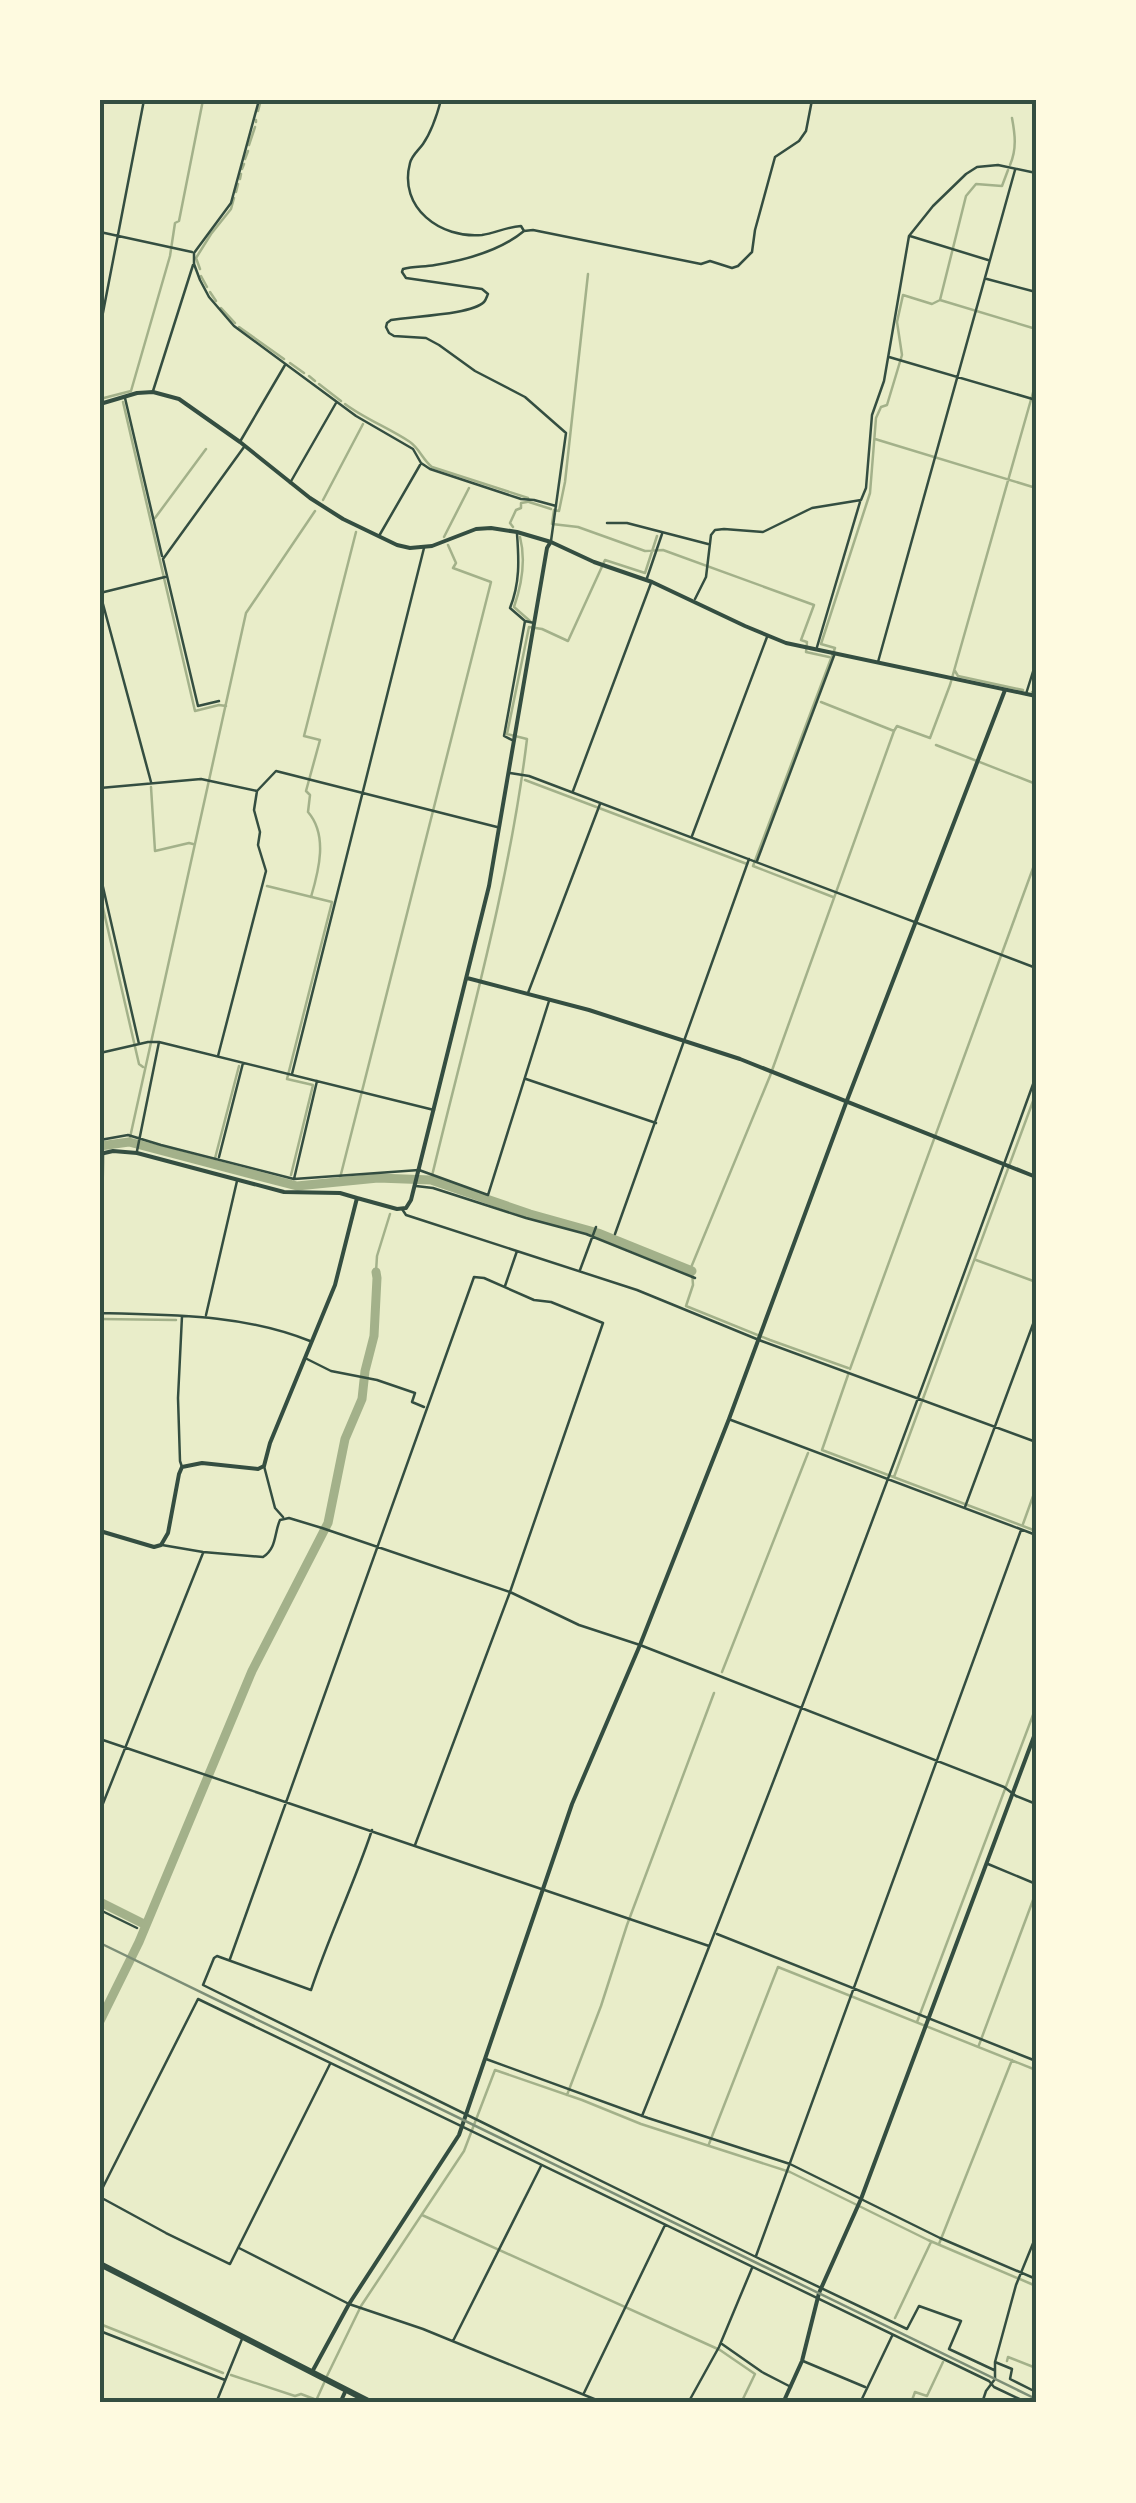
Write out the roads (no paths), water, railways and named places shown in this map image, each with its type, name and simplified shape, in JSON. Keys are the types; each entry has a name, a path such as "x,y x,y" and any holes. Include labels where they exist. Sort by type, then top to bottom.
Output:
{"highway":[{"path":"100,2264 372,2403"}],"street":[{"path":"100,328 144,100"},
{"path":"153,392 194,264 194,253 231,203 258,100"},
{"path":"441,100 433,126 409,168 413,200 432,224 444,230 481,235 520,226 524,231"},
{"path":"514,738 504,736 551,542 566,433 514,390 426,338 394,336 386,327 391,320 458,312 487,299 482,289 406,278 403,269 476,256 533,230 701,264 707,260 726,268 738,266 752,252 775,157 806,132 812,100"},
{"path":"816,649 866,488 872,416 884,381 909,236 933,206 977,167 998,165 1036,173"},
{"path":"878,662 1016,169"},
{"path":"100,232 194,253"},
{"path":"909,236 990,261"},
{"path":"194,264 209,296 226,319 356,416 413,448 420,463 463,481 557,509"},
{"path":"985,278 1036,292"},
{"path":"888,357 1036,400"},
{"path":"163,559 242,444 286,364"},
{"path":"100,404 153,392 178,399 344,519 410,548 425,547 476,529 517,532 649,581 768,636 1036,696"},
{"path":"125,396 164,577 198,706 220,702"},
{"path":"290,483 336,402"},
{"path":"379,537 420,463"},
{"path":"693,601 704,584 715,530 762,532 812,508 861,500"},
{"path":"607,522 627,523 710,544"},
{"path":"517,532 518,590 510,608 531,624"},
{"path":"572,792 649,581 662,533"},
{"path":"290,1073 425,547"},
{"path":"151,782 100,593 164,577"},
{"path":"402,1209 408,1205 415,1185 489,886 531,624"},
{"path":"691,837 768,636"},
{"path":"615,1234 751,862 833,653"},
{"path":"1026,694 1036,662"},
{"path":"312,2372 349,2304 449,2153 462,2127 585,1770 640,1645 730,1419 846,1103 1006,690"},
{"path":"218,1056 266,872 254,810 257,791 276,771 500,828"},
{"path":"508,772 572,792 599,806 1036,968"},
{"path":"100,788 210,780 257,791"},
{"path":"528,994 599,806"},
{"path":"100,874 136,1045"},
{"path":"467,978 686,1041 1036,1177"},
{"path":"100,1140 130,1135 294,1179 419,1170 488,1194 550,1000"},
{"path":"137,1151 157,1042"},
{"path":"100,1053 157,1042 434,1110"},
{"path":"216,1159 244,1062"},
{"path":"642,2116 920,1400 1036,1076"},
{"path":"525,1078 656,1123"},
{"path":"294,1179 317,1080"},
{"path":"100,1443 102,1153 113,1151 137,1151 284,1192 340,1193 402,1209 406,1215 637,1290 1036,1442"},
{"path":"206,1316 237,1180"},
{"path":"415,1185 586,1234 693,1278"},
{"path":"357,1198 335,1285 264,1466 275,1508 284,1518 510,1592 576,1624 801,1707 1036,1804"},
{"path":"580,1270 596,1226"},
{"path":"504,1288 517,1250"},
{"path":"230,1960 474,1277 484,1278 603,1323 510,1592 415,1845"},
{"path":"100,1531 154,1546 161,1544 168,1533 182,1467 178,1398 182,1315"},
{"path":"101,1316 206,1316 266,1326 312,1342"},
{"path":"965,1506 1036,1316"},
{"path":"306,1359 330,1371 377,1380 415,1393 412,1402 427,1408"},
{"path":"730,1419 1036,1536"},
{"path":"182,1467 202,1463 264,1466"},
{"path":"161,1544 168,1548 264,1557 270,1553 277,1526 284,1518"},
{"path":"756,2257 1021,1530"},
{"path":"100,1811 203,1552"},
{"path":"784,2403 802,2360 821,2288 859,2203 986,1864 1008,1790 1036,1732"},
{"path":"100,1738 710,1946"},
{"path":"372,1830 311,1990 217,1956 203,1984 907,2329 919,2306 961,2322 949,2348 994,2370 995,2387"},
{"path":"986,1864 1036,1884"},
{"path":"100,1910 138,1928"},
{"path":"716,1933 851,1993 920,2015 927,2023 1036,2061"},
{"path":"331,2063 230,2264 100,2195 198,1999 331,2063 472,2132 541,2165 634,2212 892,2334 1028,2403"},
{"path":"486,2059 712,2138 788,2169 1019,2277 1036,2279"},
{"path":"453,2341 541,2165"},
{"path":"583,2394 666,2224"},
{"path":"994,2370 1019,2277 1036,2236"},
{"path":"240,2248 349,2304 453,2341 604,2403"},
{"path":"688,2403 720,2345 752,2267"},
{"path":"100,2331 225,2380"},
{"path":"860,2403 892,2334"},
{"path":"216,2403 243,2336"},
{"path":"720,2345 791,2387"},
{"path":"802,2360 867,2388"},
{"path":"998,2363 1012,2368 1010,2379 1036,2392"},
{"path":"982,2403 986,2391 995,2387"},
{"path":"340,2403 346,2390"}],"waterway":[{"path":"100,399 131,391 170,256 175,223 179,221 203,100"},
{"path":"258,111 261,100"},
{"path":"1010,165 1015,142 1012,118"},
{"path":"249,145 255,127"},
{"path":"245,159 248,151"},
{"path":"242,169 244,164"},
{"path":"1008,170 1002,186 976,184 966,196 940,300 1036,329"},
{"path":"240,179 241,174"},
{"path":"236,192 238,184"},
{"path":"200,269 196,258 231,209 234,198"},
{"path":"588,274 565,482 552,524 578,527 645,551 663,550 814,605 801,640 807,642 806,652 829,657"},
{"path":"201,276 207,287"},
{"path":"210,292 216,301"},
{"path":"833,897 753,866 835,648 821,644 870,493 876,418 881,407 887,405 902,355 897,322 903,295 932,304 940,300"},
{"path":"221,308 235,323"},
{"path":"239,327 284,359"},
{"path":"290,363 304,373"},
{"path":"309,376 315,381"},
{"path":"690,1270 770,1076 894,731 897,726 930,738 950,685 1036,382"},
{"path":"319,384 341,401"},
{"path":"123,402 195,711 226,706"},
{"path":"345,404 410,442 432,467 551,509"},
{"path":"323,500 363,424"},
{"path":"875,439 1036,488"},
{"path":"155,518 206,449"},
{"path":"444,537 469,488"},
{"path":"513,527 510,523 516,510 527,502"},
{"path":"129,1142 246,613 315,511"},
{"path":"311,897 320,842 308,812 310,795 306,791 320,740 304,736 356,532"},
{"path":"431,1180 485,961 519,795 527,739 507,734 529,627 568,641 605,560 645,573 657,536"},
{"path":"520,537 522,572 514,607 530,621"},
{"path":"339,1182 491,582 453,568 456,563 448,545"},
{"path":"955,671 958,676 1023,690"},
{"path":"1032,692 1036,693"},
{"path":"821,702 894,731"},
{"path":"936,745 1036,784"},
{"path":"525,780 747,864"},
{"path":"151,787 155,851 193,844"},
{"path":"850,1369 1036,860"},
{"path":"267,886 332,902 287,1079 313,1085 291,1175"},
{"path":"100,895 139,1064 143,1067"},
{"path":"213,1166 239,1066"},
{"path":"894,1477 1036,1093"},
{"path":"100,1146 129,1142 297,1186 378,1178 431,1180 598,1233 692,1271"},
{"path":"376,1272 390,1214"},
{"path":"976,1260 1036,1282"},
{"path":"692,1271 693,1285 686,1306 848,1368"},
{"path":"100,2021 139,1942 252,1671 328,1523 345,1439 362,1399 374,1336 376,1272"},
{"path":"100,1319 176,1320"},
{"path":"848,1375 822,1450 1036,1531"},
{"path":"722,1672 808,1453"},
{"path":"1023,1524 1036,1488"},
{"path":"567,2095 714,1693"},
{"path":"917,2022 1036,1707"},
{"path":"979,2045 1036,1892"},
{"path":"100,1902 146,1925"},
{"path":"709,2144 778,1967 1036,2070"},
{"path":"939,2244 1012,2060"},
{"path":"327,2376 361,2306 464,2151 495,2070 641,2124 790,2172 928,2240 1036,2286"},
{"path":"422,2215 720,2350 755,2374 741,2403"},
{"path":"895,2318 931,2242"},
{"path":"100,2324 223,2373"},
{"path":"1007,2361 1008,2357 1036,2368"},
{"path":"911,2403 915,2392 927,2396 943,2362"},
{"path":"231,2375 314,2399"},
{"path":"315,2403 324,2383"}],"railway":[{"path":"100,1943 1036,2399"}]}
